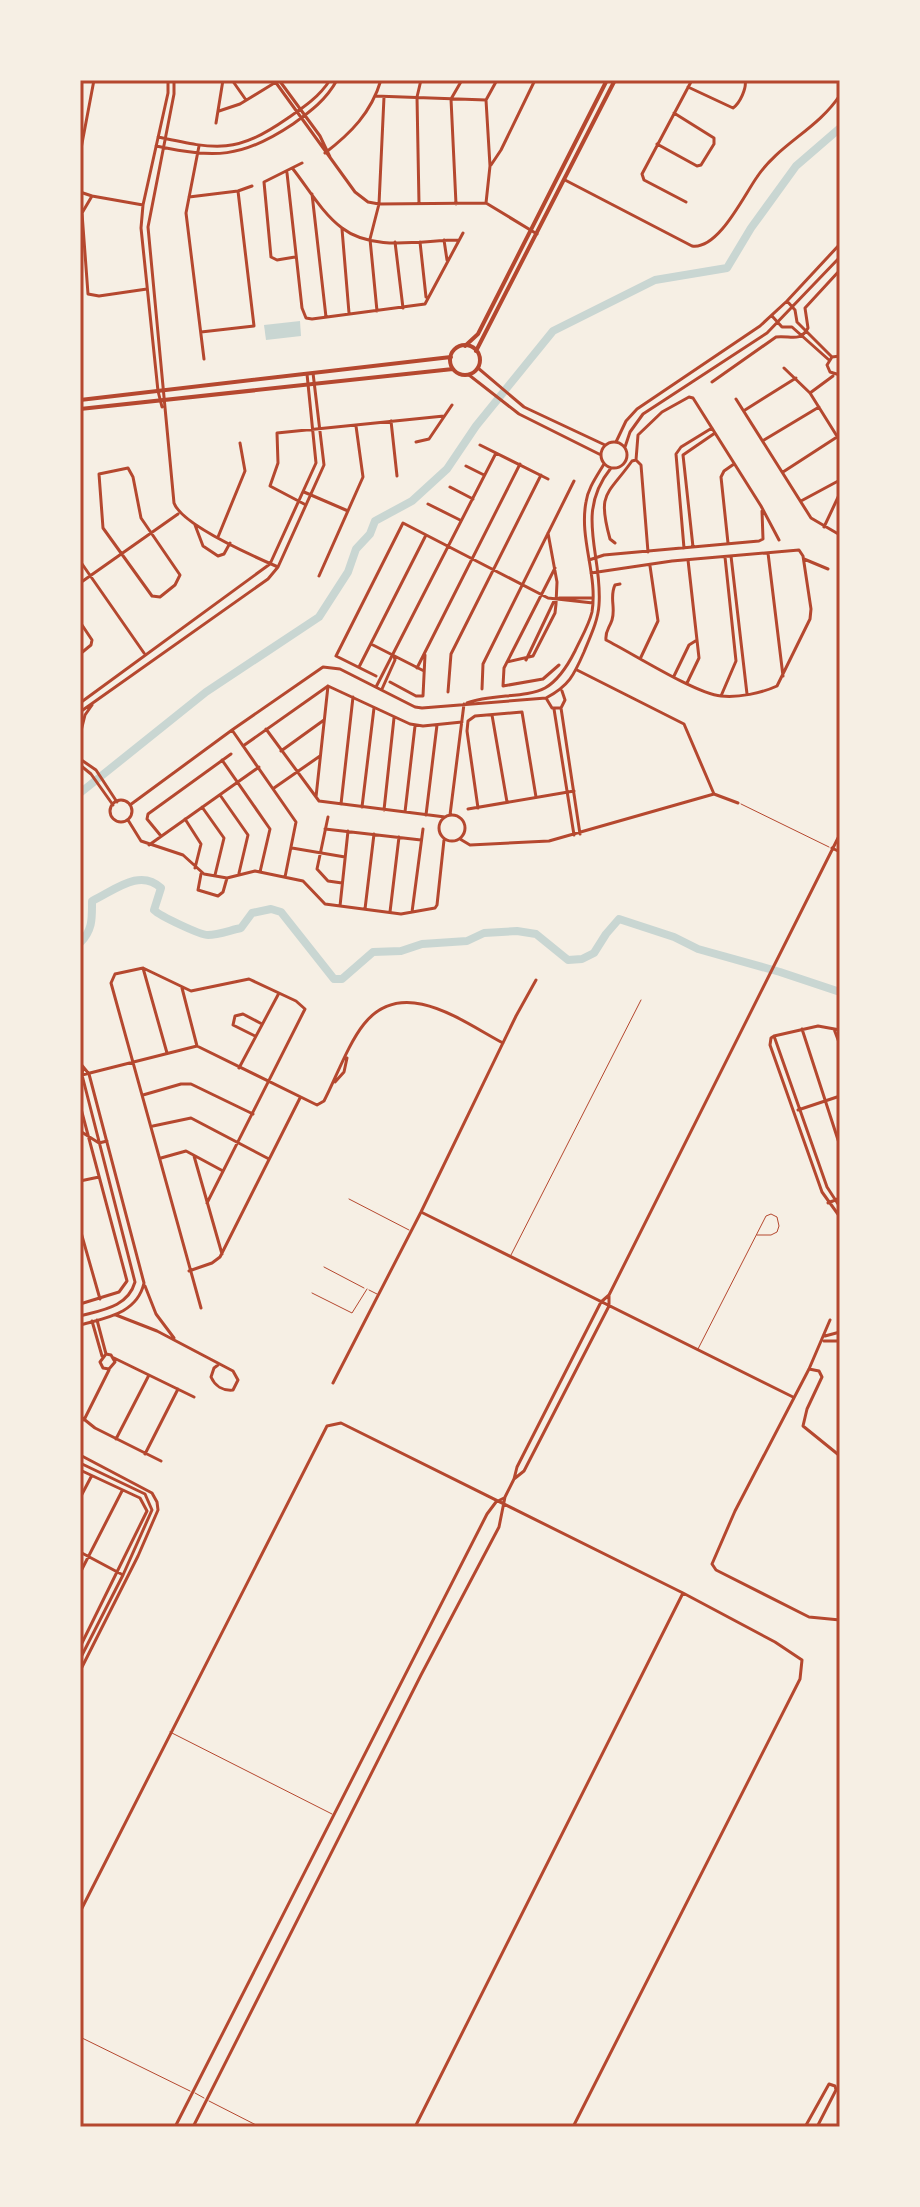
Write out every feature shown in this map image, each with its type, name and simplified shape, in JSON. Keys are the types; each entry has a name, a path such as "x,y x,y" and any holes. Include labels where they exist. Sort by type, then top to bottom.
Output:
{"street":[{"path":"80,154 94,80"},
{"path":"168,80 141,228 174,503 179,513 195,525 278,567"},
{"path":"162,399 165,390 148,227 174,80"},
{"path":"216,123 223,80"},
{"path":"232,80 246,100"},
{"path":"158,137 199,146 236,145 255,139 315,99 330,80"},
{"path":"156,146 219,154 259,145 323,101 337,80"},
{"path":"326,151 350,135 375,96 381,80"},
{"path":"419,204 417,97 421,80"},
{"path":"456,204 451,99 462,80"},
{"path":"486,203 490,166 486,100 497,80"},
{"path":"490,166 535,80"},
{"path":"453,369 451,357 455,350 465,346 478,334 607,80"},
{"path":"476,351 567,180 615,80"},
{"path":"686,202 642,177 692,80"},
{"path":"219,111 246,100 277,81"},
{"path":"277,81 302,109 355,192 368,202 486,203 537,234"},
{"path":"277,81 300,119 326,151"},
{"path":"688,87 733,108 746,81"},
{"path":"567,180 692,246 702,246 716,236 767,163 827,113 840,95"},
{"path":"375,96 486,100"},
{"path":"377,311 370,239 379,204 384,97"},
{"path":"657,144 699,166 715,142 714,138 674,113"},
{"path":"236,145 237,152"},
{"path":"199,146 186,213 204,359"},
{"path":"295,257 277,260 271,257 264,182 302,163"},
{"path":"293,169 342,229 370,239 395,242 459,240"},
{"path":"287,173 295,257 306,318 422,305 463,233"},
{"path":"189,197 238,191 252,186"},
{"path":"201,332 254,326 238,191"},
{"path":"80,192 143,205"},
{"path":"312,194 326,317"},
{"path":"92,196 81,211 88,294 99,296 147,289"},
{"path":"342,229 349,314"},
{"path":"444,240 447,262"},
{"path":"395,242 403,308"},
{"path":"420,242 427,301"},
{"path":"616,442 626,421 637,409 772,316 840,244"},
{"path":"625,447 633,428 656,404 756,341 793,308 840,257"},
{"path":"712,382 776,337 802,337 808,325 805,308 840,270"},
{"path":"787,301 793,308 797,322 830,358"},
{"path":"772,316 785,328 797,322"},
{"path":"792,327 830,358 840,356"},
{"path":"465,346 476,351 480,361 478,368 469,375"},
{"path":"80,400 158,388 165,390 451,357"},
{"path":"830,358 828,369 834,375"},
{"path":"478,368 524,407 605,445 616,442 625,447 628,454 620,468 604,464 601,455 605,445"},
{"path":"783,472 839,439 810,393 784,368"},
{"path":"80,409 453,369 488,387 519,414 601,455"},
{"path":"80,703 270,564 316,463 310,374"},
{"path":"810,393 834,375 840,375"},
{"path":"745,410 796,378"},
{"path":"80,712 268,579 278,567 324,465 315,390 311,383"},
{"path":"648,552 641,465 636,460 638,435 662,412 689,397 693,398 712,428 779,540"},
{"path":"736,399 811,518 840,535"},
{"path":"416,442 429,439 452,405"},
{"path":"764,440 819,407"},
{"path":"306,505 275,490 270,484 278,463 276,434 444,416"},
{"path":"391,421 397,476"},
{"path":"319,576 363,477 356,425"},
{"path":"677,451 712,428"},
{"path":"683,455 715,433"},
{"path":"218,537 245,471 240,443"},
{"path":"480,445 548,479"},
{"path":"677,451 683,455"},
{"path":"677,451 684,548"},
{"path":"376,687 496,453"},
{"path":"683,455 693,547"},
{"path":"615,543 608,532 604,498 608,489 636,460"},
{"path":"417,668 520,464"},
{"path":"464,704 481,697 542,690 556,680 573,656 586,629 593,600 585,503 604,464"},
{"path":"728,543 721,477 734,464"},
{"path":"466,466 485,475"},
{"path":"130,805 323,667 340,669 415,707 546,698 562,690 576,670 599,609 598,572 592,537 593,502 599,483 611,468"},
{"path":"130,470 138,510 149,534 180,575 175,585 160,597 152,596 103,528 101,472 130,470"},
{"path":"448,692 451,654 541,475"},
{"path":"801,501 840,480"},
{"path":"482,689 483,664 574,481"},
{"path":"450,487 473,499"},
{"path":"304,492 348,511"},
{"path":"824,527 840,493"},
{"path":"428,504 462,521"},
{"path":"589,560 759,541 763,539 761,506"},
{"path":"80,583 179,513"},
{"path":"376,676 336,656 403,523 541,595 555,599 593,600"},
{"path":"195,525 203,546 218,556 224,554 230,543"},
{"path":"507,662 533,656 555,613 557,582 548,532"},
{"path":"359,667 426,535"},
{"path":"591,573 796,550 801,551 804,559 810,614 783,677 773,688 721,696 687,683 605,638 613,617 612,592 615,585 620,584"},
{"path":"768,553 783,677"},
{"path":"731,556 747,694"},
{"path":"721,696 736,661 725,557"},
{"path":"804,559 828,569"},
{"path":"687,683 699,658 688,560"},
{"path":"80,561 150,660"},
{"path":"641,657 658,621 650,566"},
{"path":"555,568 507,662 503,686 543,679 559,665"},
{"path":"80,622 92,640 91,645 80,654"},
{"path":"674,676 689,645 697,640"},
{"path":"371,644 424,671"},
{"path":"390,682 416,696 423,696 425,651"},
{"path":"381,690 394,656"},
{"path":"736,661 744,662"},
{"path":"576,670 684,724 714,794"},
{"path":"328,686 415,726 462,722"},
{"path":"316,799 328,686"},
{"path":"243,746 328,686"},
{"path":"562,690 565,700 561,708 580,834"},
{"path":"341,804 353,697"},
{"path":"546,698 554,709 574,835"},
{"path":"80,735 85,715 94,702"},
{"path":"450,815 464,704"},
{"path":"362,807 374,708"},
{"path":"554,709 561,708"},
{"path":"478,808 467,731 468,721 475,716 522,712 536,797"},
{"path":"492,714 507,802"},
{"path":"384,810 394,718"},
{"path":"281,751 325,720"},
{"path":"426,815 437,725"},
{"path":"405,812 415,726"},
{"path":"266,729 316,799 426,815 456,815 464,823 464,834 455,842 444,840"},
{"path":"232,730 296,822 285,877"},
{"path":"161,836 147,819 148,814 231,754"},
{"path":"274,788 321,755"},
{"path":"80,759 96,770 106,785 115,803 111,813 115,820 128,820"},
{"path":"222,760 270,829 260,872"},
{"path":"80,765 115,803"},
{"path":"149,845 259,767"},
{"path":"468,809 574,791"},
{"path":"460,839 470,845 549,841 714,794 738,803"},
{"path":"220,795 248,835 239,874"},
{"path":"115,803 124,801 130,805 132,813 128,820"},
{"path":"202,807 224,838 215,876"},
{"path":"328,817 317,869 328,881 342,883"},
{"path":"128,820 141,841 175,851 201,873 227,878 260,872 307,884 321,902 412,913 437,905 444,840 439,826 445,817"},
{"path":"185,819 201,844 195,868"},
{"path":"325,829 421,840"},
{"path":"412,913 423,829"},
{"path":"340,906 348,831"},
{"path":"365,909 374,834"},
{"path":"193,2127 499,1527 505,1497 517,1467 601,1302 609,1295 840,834"},
{"path":"390,912 399,837"},
{"path":"292,848 345,857"},
{"path":"832,848 840,852"},
{"path":"201,873 197,886 200,893 221,895 227,878"},
{"path":"143,968 167,1053"},
{"path":"191,991 143,968 115,974 111,980 201,1308"},
{"path":"147,983 152,972"},
{"path":"185,997 191,991 249,979 304,1006 306,1012 207,1203"},
{"path":"333,1383 536,980"},
{"path":"182,986 197,1046"},
{"path":"239,1068 280,993"},
{"path":"82,1075 197,1046 300,1098 315,1104 322,1103 368,1020 389,1006 402,1002 416,1001 433,1006 503,1043"},
{"path":"256,1037 236,1028 233,1020 235,1016 243,1014 262,1024"},
{"path":"840,1030 818,1026 774,1036 769,1041 822,1192 840,1217"},
{"path":"802,1029 840,1146"},
{"path":"834,1029 840,1045"},
{"path":"774,1036 827,1187 838,1199 840,1207"},
{"path":"81,1065 89,1074 144,1283 156,1314 176,1341"},
{"path":"80,1316 114,1307 126,1300 132,1292 134,1274 81,1065"},
{"path":"143,1095 191,1084 253,1114"},
{"path":"793,1112 840,1096"},
{"path":"189,1271 217,1261 222,1254 300,1098"},
{"path":"80,1105 127,1281 122,1289 80,1304"},
{"path":"152,1127 189,1117 269,1159"},
{"path":"80,1131 99,1143 107,1141"},
{"path":"160,1158 186,1151 223,1171"},
{"path":"194,1156 222,1254"},
{"path":"198,1168 205,1160"},
{"path":"106,1165 113,1164"},
{"path":"80,1181 99,1177"},
{"path":"115,1199 122,1197"},
{"path":"828,1203 838,1199"},
{"path":"421,1212 793,1397"},
{"path":"80,1229 100,1299"},
{"path":"126,1275 134,1274"},
{"path":"80,1325 116,1315 131,1306 144,1283"},
{"path":"514,1479 524,1471 609,1306 609,1295"},
{"path":"116,1315 176,1341 233,1371 237,1377 233,1390 226,1391 214,1384 211,1377 218,1365"},
{"path":"830,1320 825,1336 712,1564 716,1570 809,1617 840,1620"},
{"path":"94,1321 104,1355 100,1366 109,1369"},
{"path":"825,1336 840,1332"},
{"path":"822,1341 840,1341"},
{"path":"104,1355 194,1397"},
{"path":"84,1420 109,1369 114,1365 114,1358"},
{"path":"809,1369 819,1371 822,1377 802,1425 840,1456"},
{"path":"116,1439 149,1375"},
{"path":"145,1454 178,1389"},
{"path":"80,1416 116,1439 161,1461"},
{"path":"80,1912 327,1426 341,1423 683,1593 796,1654 803,1664 800,1679 573,2127"},
{"path":"80,1455 152,1493 158,1510 108,1609 81,1648"},
{"path":"80,1463 145,1494 152,1510 143,1539 123,1575 80,1671"},
{"path":"80,1470 140,1498 147,1511 81,1648 80,1659"},
{"path":"110,1478 113,1473"},
{"path":"80,1498 91,1476"},
{"path":"80,1573 125,1486"},
{"path":"175,2127 487,1514 496,1502 505,1497"},
{"path":"80,1552 123,1575"},
{"path":"415,2127 683,1593"},
{"path":"805,2127 829,2084 835,2086 836,2090 817,2127"}],"lane":[{"path":"738,803 832,848"},
{"path":"511,1255 641,1000"},
{"path":"349,1199 411,1231"},
{"path":"697,1349 766,1216 771,1214 777,1217 777,1232 757,1235"},
{"path":"324,1267 377,1294"},
{"path":"312,1293 352,1313 367,1289"},
{"path":"170,1732 334,1815"},
{"path":"80,2037 260,2127"}],"shaded area":[{"path":"300,321 301,336 266,340 264,325"}],"waterway":[{"path":"80,793 206,692 319,617 375,521 412,501 447,469 476,426 553,331 655,280 727,268 751,228 796,166 840,128"},
{"path":"80,943 90,928 92,901 127,883 145,880 161,888 154,910 189,929 208,935 241,928 252,913 271,909 281,912 334,979 342,979 373,952 467,941 484,933 517,931 536,934 568,960 582,959 594,953 619,919 674,937 698,949 840,992"}]}
